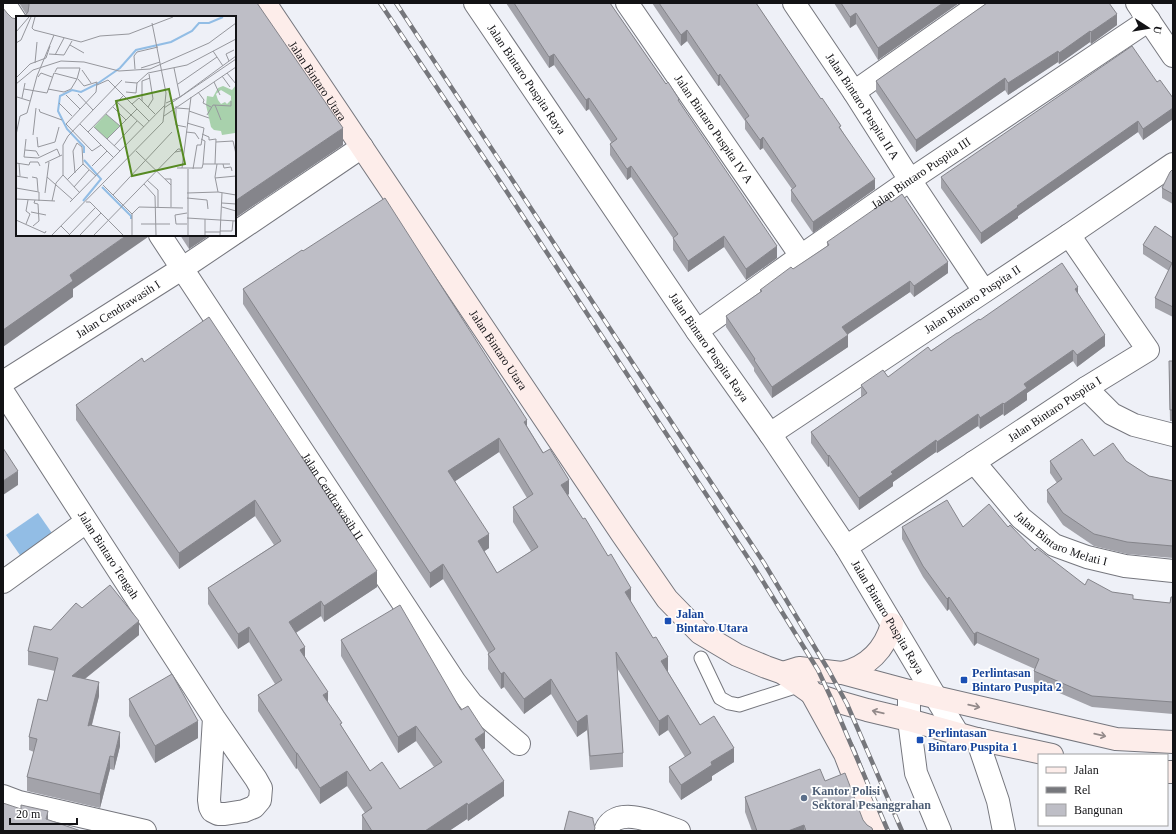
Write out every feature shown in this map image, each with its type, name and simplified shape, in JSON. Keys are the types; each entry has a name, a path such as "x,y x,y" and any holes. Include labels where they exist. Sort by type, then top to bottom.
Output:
{"main road":[{"name":"Jalan Bintaro Utara","path":"265,3 667,599 700,633 737,655 798,680"},
{"path":"847,675 872,659 885,643 894,627"},
{"name":"Jalan Bintaro Puspita Raya","path":"798,680 847,675 909,691 1116,739 1173,742"},
{"path":"798,680 847,704 968,737 1047,754"},
{"path":"798,680 845,754 875,831"}],"street":[{"path":"4,3 16,21"},
{"name":"Jalan Bintaro Puspita Raya","path":"475,3 697,331 770,434 846,546 935,696 968,737 998,801 1004,831"},
{"name":"Jalan Bintaro Puspita IV A","path":"627,3 801,256"},
{"name":"Jalan Bintaro Puspita II A","path":"794,3 984,291"},
{"path":"854,92 981,3"},
{"path":"1143,11 1173,56"},
{"name":"Jalan Bintaro Puspita III","path":"697,331 910,180 1143,11"},
{"path":"236,232 362,147"},
{"name":"Jalan Bintaro Puspita II","path":"770,434 1173,164"},
{"name":"Jalan Bintaro Puspita I","path":"846,546 1086,388 1148,350 1069,235"},
{"name":"Jalan Cendrawasih II","path":"161,236 455,682 472,704 519,744"},
{"name":"Jalan Cendrawasih I","path":"3,382 183,268 231,236"},
{"path":"1086,388 1112,414 1134,424 1173,435"},
{"name":"Jalan Bintaro Tengah","path":"3,392 214,718"},
{"name":"Jalan Bintaro Melati I","path":"974,462 1020,518 1054,545 1087,557 1125,566 1173,572"},
{"path":"3,582 86,522"},
{"path":"909,691 909,720 916,773 940,831"},
{"path":"3,796 19,802 145,831"},
{"path":"607,828 611,821 629,817 653,822 679,831"}],"lane":[{"path":"701,658 720,698 729,703 740,705 798,680"}],"water":[{"path":"38,513 54,536 22,558 6,535"}],"building":[{"path":"29,3 257,3 343,128 236,200 236,16 25,16 28,12"},
{"path":"514,3 610,3 666,84 668,82 679,99 678,100 777,246 746,269 724,236 688,261 673,238 678,234 631,166 627,169 610,144 617,139 589,98 586,100 554,54 549,57"},
{"path":"659,3 756,3 841,126 839,127 875,179 813,222 791,190 796,186 763,137 760,140 745,119 749,116 720,74 718,76 687,30 681,35"},
{"path":"841,3 943,3 878,48 856,13 850,17"},
{"path":"987,3 1109,3 1117,14 1059,53 1058,51 1008,83 1005,78 916,140 876,81"},
{"path":"3,8 12,18 16,19 16,236 126,236 70,275 73,281 3,330"},
{"path":"1132,46 1157,82 1160,80 1173,98 1173,108 1143,129 1138,121 981,233 941,177"},
{"path":"1173,169 1173,194 1162,188"},
{"path":"902,194 948,262 914,286 910,281 842,327 848,335 772,387 726,316 762,291 760,290 791,267 793,269 829,245 827,242 889,199 891,202"},
{"path":"385,198 527,420 524,422 543,453 550,449 569,480 561,485 583,519 585,518 608,556 611,554 631,588 625,592 653,638 656,637 668,657 661,661 700,725 714,716 734,748 711,762 712,765 681,785 669,767 691,753 668,715 659,721 616,652 623,753 590,756 587,715 577,722 551,679 524,699 504,672 501,674 488,654 495,649 443,564 430,573 243,289 302,250 303,251","holes":["499,438 533,494 513,507 538,547 497,573 478,541 489,534 448,471"]},
{"path":"1155,226 1173,238 1173,307 1155,298 1172,263 1143,245"},
{"path":"1062,263 1078,287 1075,289 1105,335 1077,355 1073,350 1024,384 1027,388 1004,404 1003,403 980,418 978,414 937,442 936,440 891,472 893,474 859,498 811,432 867,393 861,385 883,370 888,377 928,347 931,351 979,319 980,320"},
{"path":"209,317 377,571 324,606 321,601 289,622 305,647 300,650 328,692 323,695 342,723 340,724 370,771 382,762 400,789 442,762 416,726 398,737 341,640 400,605 461,710 468,706 485,732 475,739 504,781 425,831 372,831 362,815 372,808 347,771 320,788 258,695 282,680 249,627 238,634 208,588 281,541 255,500 179,553 76,405 142,358 144,362"},
{"path":"1169,361 1173,361 1173,410 1170,410"},
{"path":"1082,439 1094,456 1113,443 1126,461 1149,476 1173,481 1173,546 1127,542 1094,534 1063,513 1047,490 1062,479 1050,461"},
{"path":"3,448 18,471 3,481"},
{"path":"947,500 963,527 989,504 1008,527 1010,525 1035,551 1037,548 1085,585 1088,579 1112,592 1133,595 1133,599 1170,603 1171,597 1173,597 1173,702 1092,696 1034,671 1039,659 977,632 974,634 949,597 947,599 923,566 902,527"},
{"path":"110,585 139,621 72,676 99,682 88,726 90,725 120,732 114,757 110,756 100,794 27,777 37,739 29,737 38,699 47,701 58,658 28,651 34,626 51,630 76,603 82,608"},
{"path":"172,674 198,721 155,746 129,699"},
{"path":"820,769 825,781 845,773 863,820 872,828 873,831 806,831 804,825 788,831 757,831 745,797"},
{"path":"3,803 21,809 21,805 48,811 46,819 81,831 3,831"},
{"path":"569,811 593,818 595,828 594,831 564,831"}],"railway":[{"path":"380,3 505,189 754,567 818,670 888,831"},
{"path":"396,3 764,563 829,671 847,704 902,831"}],"place":[{"name":"Jalan Bintaro Utara","path":"668,621"},
{"name":"Perlintasan Bintaro Puspita 2","path":"964,680"},
{"name":"Perlintasan Bintaro Puspita 1","path":"920,740"},
{"name":"Kantor Polisi Sektoral Pesanggrahan","path":"804,798"}]}
